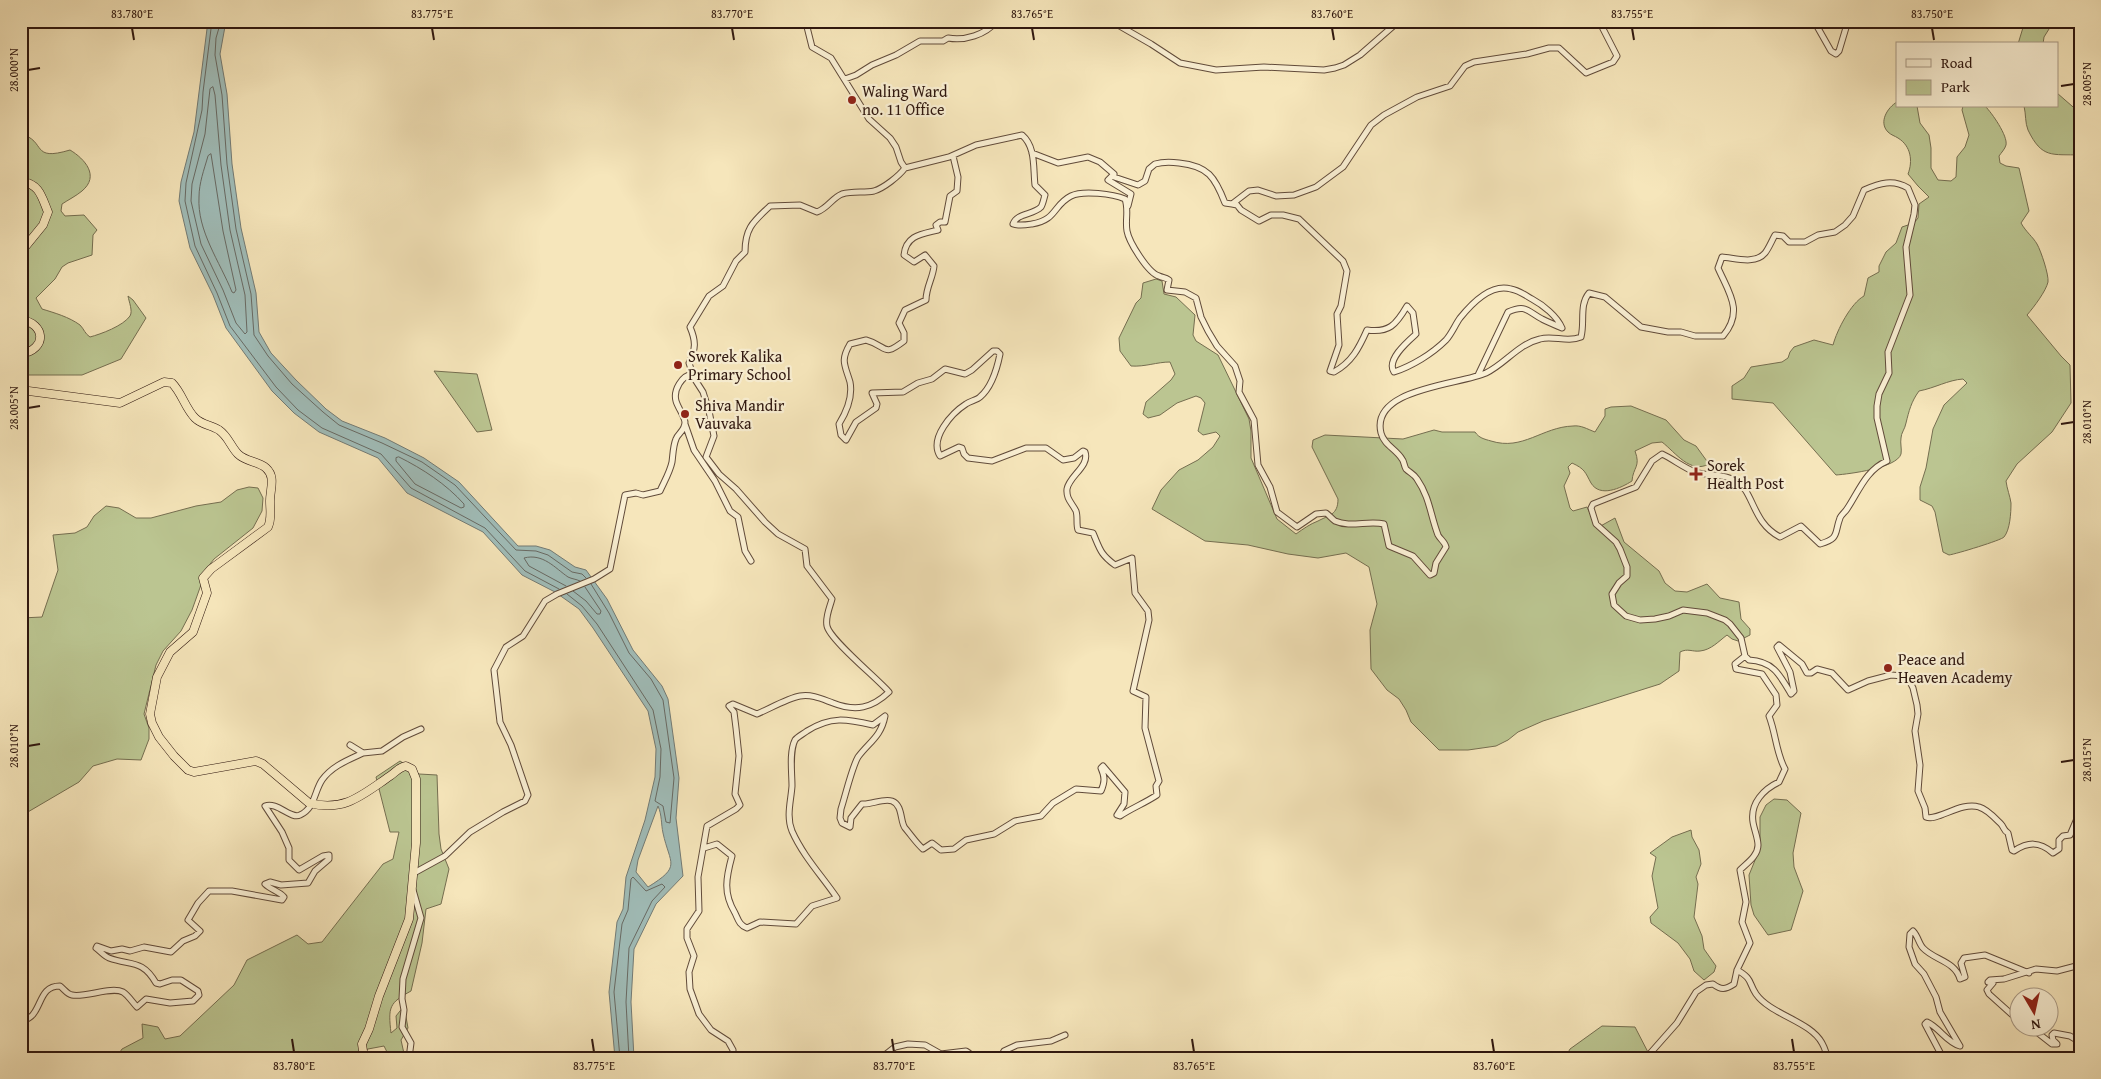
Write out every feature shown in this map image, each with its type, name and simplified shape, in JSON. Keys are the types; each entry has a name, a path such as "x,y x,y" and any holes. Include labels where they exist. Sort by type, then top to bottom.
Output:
{"highway":[{"path":"21,180 32,183 36,187 48,212 43,225 21,252"},
{"path":"21,320 32,323 39,333 40,341 37,348 21,354"},
{"path":"21,390 120,403 164,382 172,383 200,423 220,431 228,438 239,455 267,469 272,480 271,519 268,527 210,569 202,578 207,593 205,602 192,632 170,652 157,677 150,714 159,737 188,770 199,773 256,762 263,764 296,793 313,804 339,805 354,800 373,789 398,769 410,767 414,773 416,779 416,843 409,919 362,1044 364,1058"}],"street":[{"path":"804,21 812,48 831,58 869,119 896,146 905,168"},
{"path":"844,79 856,76 872,65 920,41 943,41 948,38 966,39 993,26 997,21"},
{"path":"1111,21 1180,63 1216,70 1264,67 1324,70 1335,68 1360,55 1399,21"},
{"path":"1814,21 1831,51 1836,54 1839,51 1848,21"},
{"path":"1872,21 1876,25 1883,25 1887,21"},
{"path":"1232,204 1249,190 1258,190 1276,196 1294,195 1316,187 1344,166 1371,125 1384,115 1417,97 1450,86 1465,66 1474,62 1527,54 1549,48 1560,48 1586,73 1613,62 1617,56 1599,22"},
{"path":"733,1058 733,1050 728,1041 711,1030 699,1014 690,989 689,972 694,956 687,938 687,930 699,911 698,877 707,826 736,810 740,805 735,794 739,756 736,728 734,712 729,706 733,704 757,714 799,696 818,696 836,704 857,708 876,704 890,692 881,682 866,672 827,627 827,615 832,599 807,566 806,549 778,534 765,522 736,488 719,474 706,457 714,436 710,411 704,392 693,374 689,363 696,349 695,339 690,327 709,296 723,286 736,261 745,252 745,238 751,224 770,206 800,205 818,212 823,210 832,199 843,194 874,191 896,178 905,168 953,156 976,145 1022,135 1028,140 1032,153 1035,185 1045,195 1041,206 1030,214 1018,217 1013,224 1018,226 1043,222 1051,217 1062,202 1073,195 1111,195 1125,200 1128,206"},
{"path":"1032,153 1058,163 1088,157 1100,162 1114,174 1114,178 1138,185 1145,181 1149,169 1155,164 1170,162 1195,165 1206,171 1218,184 1225,203 1237,205 1241,210 1259,221 1271,216 1283,215 1299,219 1343,261 1347,271 1341,306 1337,314 1339,345 1330,371 1334,372 1346,366 1355,355 1366,330 1380,332 1390,328 1407,306 1413,313 1416,334 1393,359 1392,367 1394,372 1438,347 1473,304 1493,289 1510,288 1541,305 1560,322 1562,328 1542,319 1526,308 1517,308 1508,312 1478,376"},
{"path":"704,848 718,844 732,856 726,882 728,903 742,926 747,928 760,922 796,924 812,906 838,898 804,853 792,830 788,811 792,790 793,748 796,739 810,729 834,719 872,725 885,716 884,725 875,740 857,758 842,809 840,818 842,823 850,827 851,818 862,804 872,805 880,801 892,801 896,804 904,828 923,849 932,843 940,850 954,849 966,840 994,834 1015,821 1041,816 1053,803 1076,788 1101,791 1105,776 1101,768 1103,766 1125,792 1124,804 1117,815 1120,816 1156,795 1156,786 1159,782 1145,728 1146,697 1133,691 1149,620 1148,611 1136,593 1132,558 1115,566 1097,547 1093,533 1078,530 1077,528 1076,512 1068,498 1067,491 1069,482 1079,472 1086,459 1085,452 1083,451 1074,458 1063,460 1046,448 1026,448 992,461 968,458 962,448 959,447 940,456 938,453 938,442 942,427 954,413 968,402 980,398 988,388 998,365 1000,354 997,351 993,351 965,374 945,369 932,379 918,383 903,392 872,393 877,404 876,408 856,422 846,440 841,435 839,424 848,410 850,398 850,384 843,362 850,344 866,340 887,351 891,351 904,341 904,333 900,323 905,310 926,300 926,290 933,274 934,266 925,255 914,262 904,256 904,250 914,237 920,233 938,230 936,225 940,222 945,222 950,196 957,191 958,177 953,156"},
{"path":"1114,174 1108,180 1131,194 1128,206 1127,233 1135,251 1151,271 1159,277 1164,276 1169,280 1167,290 1185,292 1196,298 1201,317 1208,331 1217,346 1235,366 1240,381 1239,392 1254,420 1258,466 1270,487 1277,512 1297,527 1316,514 1326,513 1335,521 1347,524 1367,522 1384,524 1389,546 1413,556 1430,575 1434,572 1436,563 1446,547 1439,537 1431,516 1430,502 1426,493 1414,474 1406,469 1403,459 1387,446 1381,434 1380,423 1385,410 1404,396 1488,372 1524,345 1541,338 1574,340 1581,337 1584,326 1584,299 1589,293 1605,297 1642,327 1668,332 1681,332 1695,336 1723,336 1729,328 1734,311 1730,293 1718,268 1722,257 1745,260 1760,257 1765,253 1775,234 1784,236 1790,242 1805,242 1818,235 1835,232 1853,216 1864,190 1879,183 1898,182 1908,188 1914,205 1906,247 1910,295 1888,352 1889,373 1879,394 1877,406 1877,418 1887,461 1873,469 1859,488 1840,517 1836,535 1831,541 1820,544 1801,526 1780,538 1763,524 1746,491 1737,481 1712,474 1696,473 1662,454 1652,461 1636,488 1593,504 1591,508 1596,524 1616,542 1627,567 1627,576 1619,583 1612,594 1614,605 1626,616 1640,620 1669,616 1683,610 1706,613 1725,620 1741,638 1745,656 1749,660 1761,661 1769,665 1791,694 1794,692 1793,685 1790,672 1777,647 1780,645 1802,664 1807,672 1811,673 1818,669 1832,673 1848,690 1868,681 1892,675 1903,676 1909,680 1917,704 1915,731 1920,765 1918,791 1925,808 1926,817 1933,818 1952,810 1970,806 1980,807 2001,824 2008,833 2012,850 2014,851 2019,846 2040,844 2053,853 2059,849 2059,840 2063,836 2070,835 2080,818"},
{"path":"693,374 687,375 680,382 675,400 694,450 715,481 730,511 738,517 745,551 751,561"},
{"path":"414,873 445,856 470,832 525,801 528,795 525,780 512,745 500,722 494,670 506,647 523,636 545,601 594,579 610,569 625,495 636,493 643,495 660,491 671,464 676,438 683,432 684,424"},
{"path":"1646,1058 1677,1023 1696,992 1706,985 1713,984 1720,989 1725,989 1734,984 1737,970 1750,943 1742,922 1746,902 1740,870 1755,855 1758,844 1752,819 1757,799 1772,785 1779,782 1784,769 1778,754 1770,716 1777,704 1776,695 1762,674 1736,669 1735,664 1745,656"},
{"path":"21,1022 30,1018 36,1011 43,994 53,986 60,986 69,995 79,996 96,992 118,991 125,993 137,1007 146,1000 170,1003 194,1001 199,995 198,991 181,980 156,983 143,966 108,958 96,948 97,946 111,951 122,949 130,951 144,947 171,952 183,941 195,936 200,931 188,920 198,903 210,892 232,891 282,900 284,897 281,894 269,889 265,884 270,882 282,885 308,883 314,871 329,859 329,855 323,856 299,870 289,860 289,848 282,832 265,806 275,807 295,817 301,815 313,804 320,782 337,766 363,753 382,751 403,737 421,729"},
{"path":"350,745 363,753"},
{"path":"409,1058 410,1043 402,1027 404,1010 402,999 403,979 421,918 413,890"},
{"path":"1943,1058 1925,1024 1928,1022 1932,1024 1952,1044 1960,1046 1940,1012 1936,997 1924,974 1915,964 1909,947 1910,934 1914,931 1925,950 1952,966 1960,979 1965,977 1961,964 1964,958 1978,954 1985,955 2029,973"},
{"path":"2008,1011 1987,990 1993,983 1988,982 1990,980 2004,979 2041,968 2057,971 2080,965"},
{"path":"1737,970 1748,976 1756,994 1815,1035 1822,1043 1828,1058"},
{"path":"2058,1034 2070,1036 2080,1042"},
{"path":"1000,1058 1004,1051 1017,1045 1051,1041 1066,1035"},
{"path":"2042,1036 2052,1044 2057,1044 2052,1036"},
{"path":"881,1058 895,1047 908,1044 925,1045 941,1054 966,1051 969,1053 963,1058"},
{"path":"862,1058 867,1055 873,1058"}],"green space":[{"path":"2025,21 2054,21 2044,37 2043,42 2019,42"},
{"path":"2058,94 2080,113 2080,155 2055,154 2043,150 2033,139 2026,124 2024,108 2058,108"},
{"path":"1896,103 1896,108 1917,108 1920,123 1929,135 1931,168 1938,180 1951,181 1956,177 1957,157 1965,147 1969,135 1962,108 1987,108 1995,119 2006,141 2006,145 1999,156 2000,163 2019,168 2029,211 2021,223 2037,244 2043,257 2047,274 2048,282 2045,290 2027,315 2070,365 2071,403 2052,432 2017,464 2006,481 2011,503 2010,521 2006,534 1996,541 1949,555 1943,552 1935,512 1932,506 1920,500 1920,487 1926,468 1933,429 1944,405 1967,383 1963,379 1919,391 1914,399 1902,434 1901,454 1898,459 1882,467 1836,475 1773,403 1732,399 1732,386 1744,378 1751,367 1782,362 1788,358 1794,347 1814,340 1833,345 1845,318 1854,304 1864,296 1868,278 1879,272 1879,266 1886,252 1896,243 1902,227 1914,223 1918,218 1919,204 1929,197 1908,174 1910,154 1906,145 1890,134 1885,128 1884,119 1890,107"},
{"path":"21,134 29,137 44,152 49,154 70,150 85,163 90,174 90,180 80,193 62,204 61,211 65,216 84,215 97,230 93,235 92,255 62,267 55,279 36,298 42,309 76,322 90,337 112,329 127,320 131,312 128,296 146,318 121,359 82,375 21,375"},
{"path":"1156,279 1162,281 1164,294 1176,297 1195,315 1193,335 1196,341 1218,355 1249,419 1251,458 1277,519 1296,534 1309,525 1332,514 1338,504 1338,499 1312,447 1313,440 1325,435 1403,439 1434,430 1442,432 1475,432 1480,437 1488,440 1513,443 1562,427 1579,426 1595,432 1605,416 1605,409 1631,406 1666,420 1684,440 1696,446 1709,464 1696,466 1689,464 1662,442 1652,443 1635,451 1637,464 1632,481 1617,489 1605,491 1595,488 1584,471 1572,463 1568,467 1570,473 1564,486 1570,508 1573,511 1587,507 1597,528 1615,518 1624,542 1659,571 1665,583 1675,591 1687,592 1707,584 1720,598 1739,602 1741,619 1750,629 1750,635 1738,641 1727,635 1708,649 1680,652 1679,671 1660,684 1543,721 1518,732 1496,746 1468,750 1439,750 1411,722 1399,699 1387,690 1371,669 1370,630 1377,604 1369,567 1346,553 1318,558 1288,554 1248,545 1205,541 1152,509 1161,490 1179,470 1198,460 1213,447 1220,436 1216,432 1203,435 1198,431 1205,403 1196,396 1177,403 1160,415 1148,418 1143,414 1146,402 1171,380 1175,374 1170,362 1131,366 1120,351 1119,338 1136,303 1141,298 1143,283"},
{"path":"434,371 477,374 492,430 477,432"},
{"path":"249,487 258,488 263,498 262,511 253,528 214,559 207,568 192,610 181,631 163,651 156,665 144,714 149,728 149,739 141,760 117,759 93,766 79,782 21,816 21,618 42,617 58,570 53,535 75,533 87,527 94,516 106,506 119,508 136,518 151,518 196,506 221,502 237,490"},
{"path":"400,761 419,774 437,775 439,834 441,849 449,869 441,904 426,909 422,943 411,991 398,999 390,1011 391,1033 397,1028 396,1016 404,1006 408,1028 401,1040 405,1058 390,1058 384,1046 368,1049 351,1058 116,1058 122,1049 143,1038 142,1024 158,1027 165,1039 180,1036 234,985 247,960 297,935 308,944 322,942 383,864 393,859 399,832 390,832 376,777"},
{"path":"1774,799 1787,800 1801,813 1793,853 1794,867 1803,891 1791,930 1768,935 1754,915 1751,905 1749,875 1760,848 1760,817 1766,805"},
{"path":"1691,830 1692,837 1699,850 1701,864 1696,877 1698,884 1694,917 1702,936 1704,949 1716,966 1714,972 1704,980 1694,971 1690,959 1678,943 1651,923 1650,917 1658,908 1652,876 1656,857 1650,853 1672,837"},
{"path":"1602,1026 1635,1027 1651,1058 1565,1058 1570,1049"}],"water":[{"path":"208,21 226,21 220,54 227,94 232,164 241,228 256,293 259,332 271,353 326,409 342,421 385,438 424,458 459,482 518,546 536,546 550,550 575,567 586,570 607,599 633,650 662,686 668,699 679,778 676,818 683,876 656,904 634,949 631,1002 634,1058 615,1058 609,992 617,922 623,909 626,877 645,820 655,777 656,749 648,711 579,609 555,592 522,575 483,532 407,493 378,458 319,432 294,413 272,391 226,328 213,295 190,248 179,201 181,182 194,132","holes":["658,806 671,864 666,874 648,887 636,872 638,860"]}],"waterway":[{"path":"1227,21 1239,25 1254,21"}],"place":[{"name":"Waling Ward no. 11 Office","path":"852,100"},
{"name":"Sworek Kalika Primary School","path":"678,365"},
{"name":"Shiva Mandir Vauvaka","path":"685,414"},
{"name":"Sorek Health Post","path":"1696,474"},
{"name":"Peace and Heaven Academy","path":"1888,668"}]}
